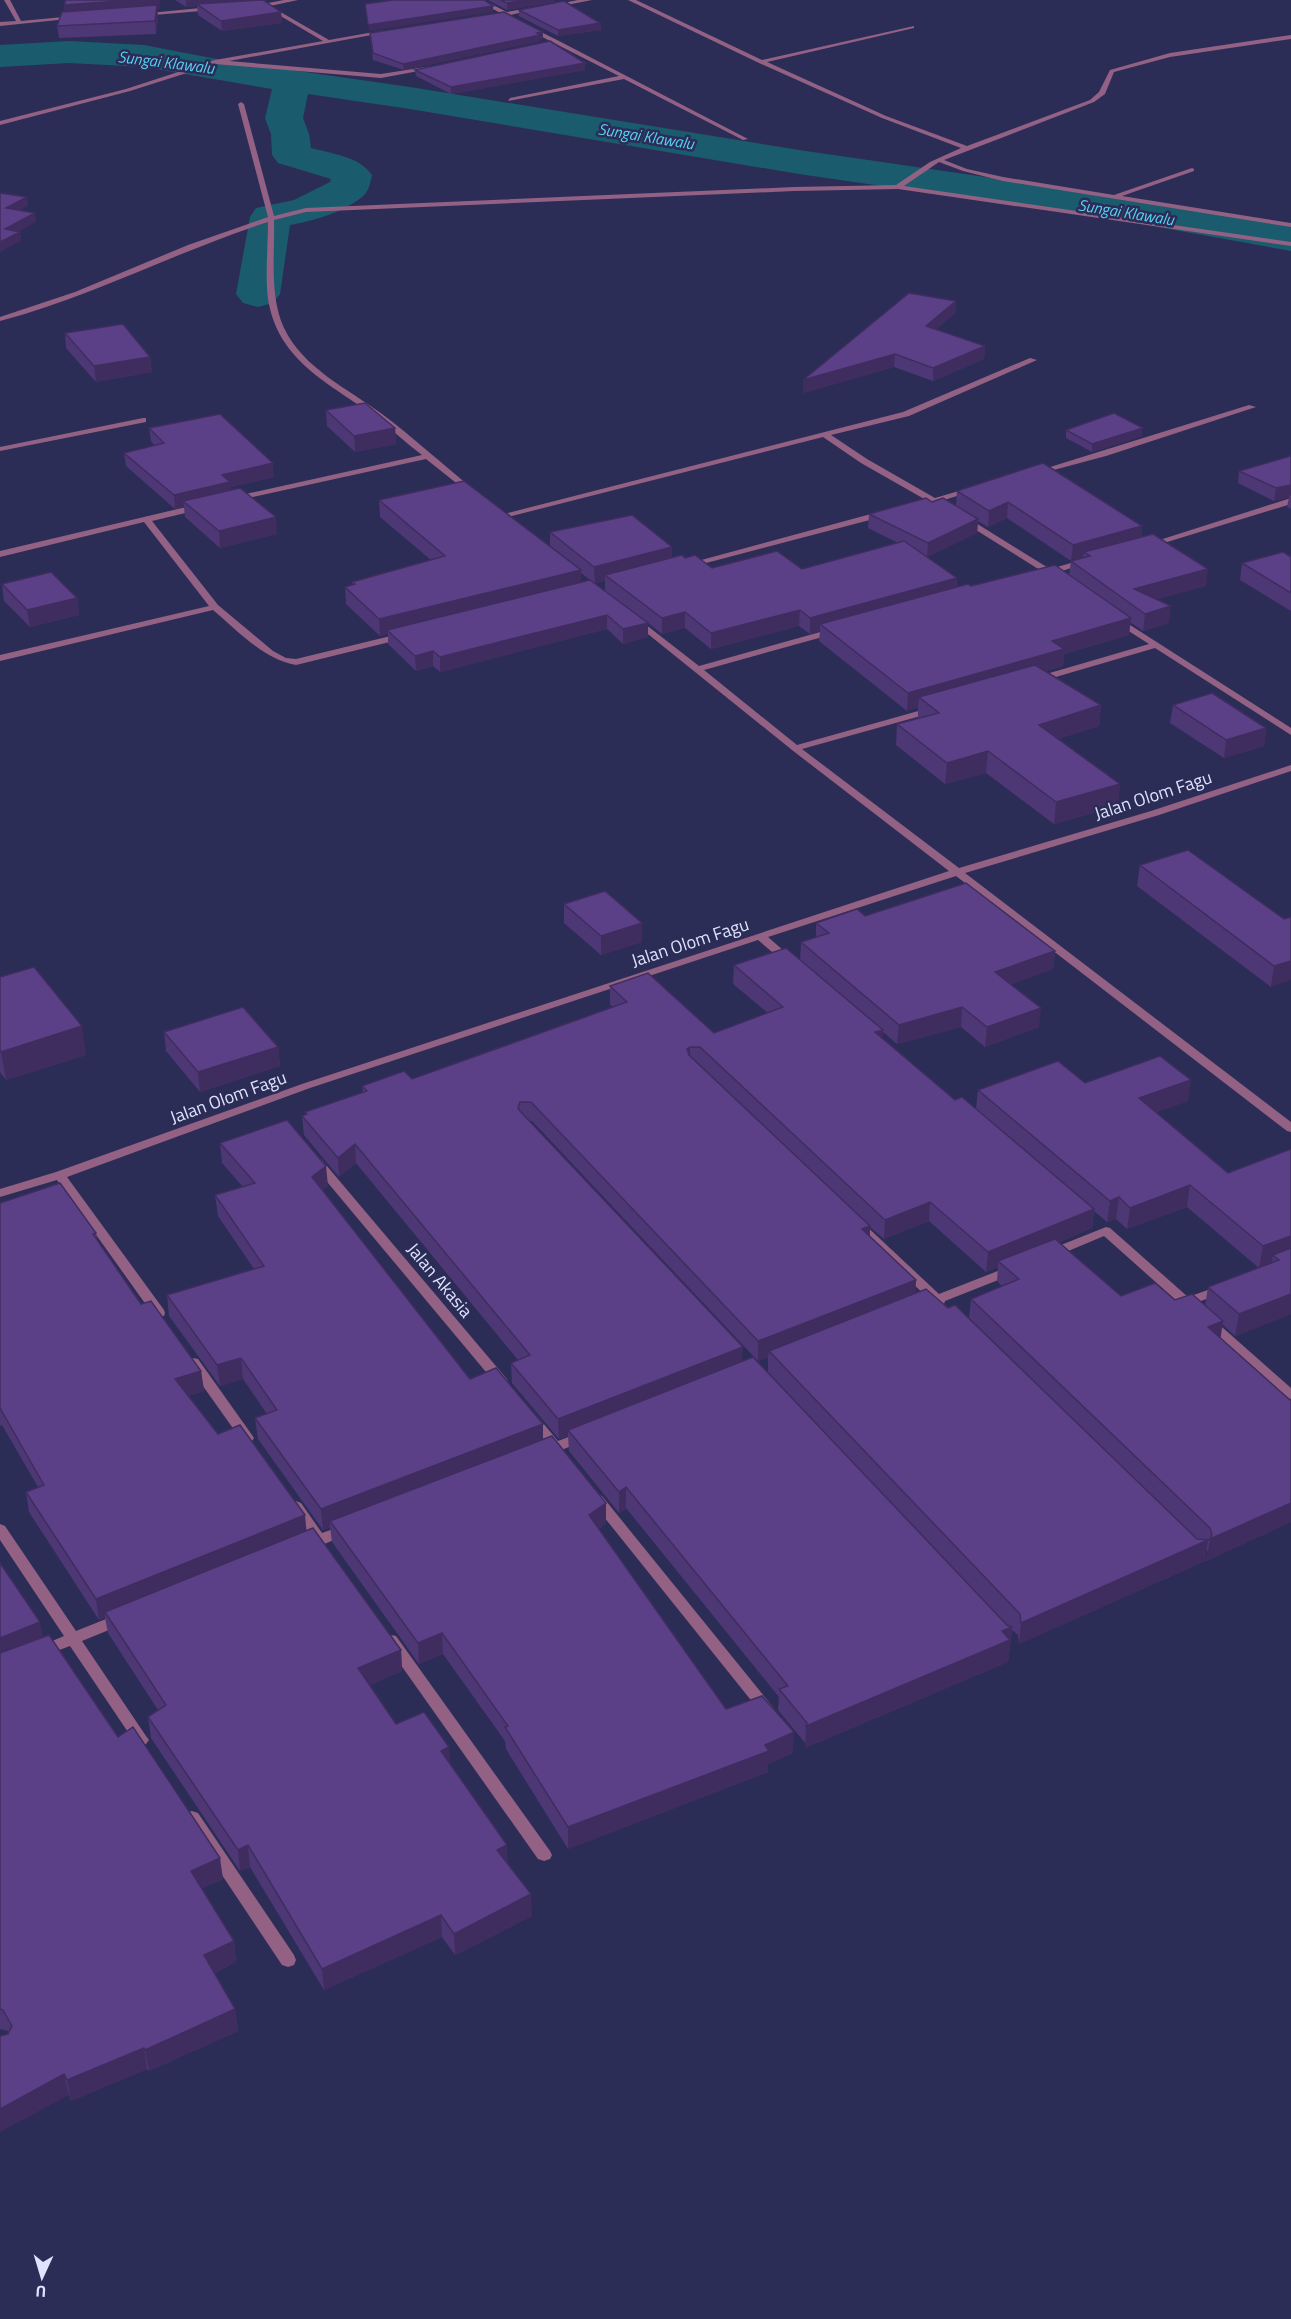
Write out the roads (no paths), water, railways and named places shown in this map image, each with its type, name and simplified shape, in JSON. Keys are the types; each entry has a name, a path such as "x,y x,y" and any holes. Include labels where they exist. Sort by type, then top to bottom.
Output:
{"street":[{"path":"7,0 19,22"},
{"path":"254,6 295,0"},
{"path":"479,0 513,19"},
{"path":"548,7 589,0"},
{"path":"631,0 884,117 969,149"},
{"path":"265,6 328,42"},
{"path":"138,14 219,9"},
{"path":"496,15 537,9"},
{"path":"0,24 82,18"},
{"path":"521,24 745,139"},
{"path":"761,62 912,27"},
{"path":"0,123 128,90 212,63 398,30"},
{"path":"898,187 939,160 1092,101 1107,89 1107,78 1112,71 1221,46 1291,37"},
{"path":"524,49 557,42"},
{"path":"212,63 381,76 435,68"},
{"path":"510,100 624,76"},
{"path":"241,104 271,217 272,299 280,327 294,351 310,368 379,416 482,501"},
{"path":"939,160 1003,180 1291,224"},
{"path":"1112,198 1192,170"},
{"path":"0,319 64,300 271,217 306,210 794,189 898,187 1291,244"},
{"path":"500,516 906,414 1033,360"},
{"path":"1024,476 1103,454 1252,407"},
{"path":"0,449 143,420"},
{"path":"824,434 864,461 944,506"},
{"path":"225,502 429,456"},
{"path":"912,506 979,488"},
{"path":"1134,549 1291,501"},
{"path":"0,554 214,504"},
{"path":"491,508 508,522"},
{"path":"675,568 889,512"},
{"path":"954,512 1059,579"},
{"path":"146,519 215,607 270,653 284,660 296,662 317,658 409,634"},
{"path":"1038,575 1092,561"},
{"path":"0,658 215,607"},
{"path":"624,610 795,748 1291,1128"},
{"path":"1107,612 1155,646 1291,732"},
{"path":"699,669 846,628"},
{"path":"1034,681 1155,646"},
{"path":"795,748 945,706"},
{"name":"Jalan Olom Fagu","path":"0,1193 60,1175 306,1086 760,936 958,872 1155,813 1291,768"},
{"path":"760,936 796,967"},
{"name":"Jalan Akasia","path":"311,1154 510,1393"},
{"path":"60,1175 169,1328"},
{"path":"850,1217 941,1303"},
{"path":"905,1312 941,1303 1102,1228 1291,1395"},
{"path":"1186,1302 1239,1282"},
{"path":"183,1347 258,1453"},
{"path":"525,1411 570,1465"},
{"path":"534,1456 599,1430"},
{"path":"584,1483 774,1719"},
{"path":"285,1491 323,1544"},
{"path":"298,1548 323,1544 363,1522"},
{"path":"0,1528 151,1756"},
{"path":"31,1656 137,1613"},
{"path":"380,1625 544,1855"},
{"path":"184,1804 288,1960"}],"waterway":[{"name":"Sungai Klawalu","path":"0,56 69,52 144,56 227,72 410,98 799,162 1130,210 1291,238"},
{"path":"258,294 271,217 306,210 349,188 352,175 344,170 292,155 290,134 284,118 292,82"}]}
